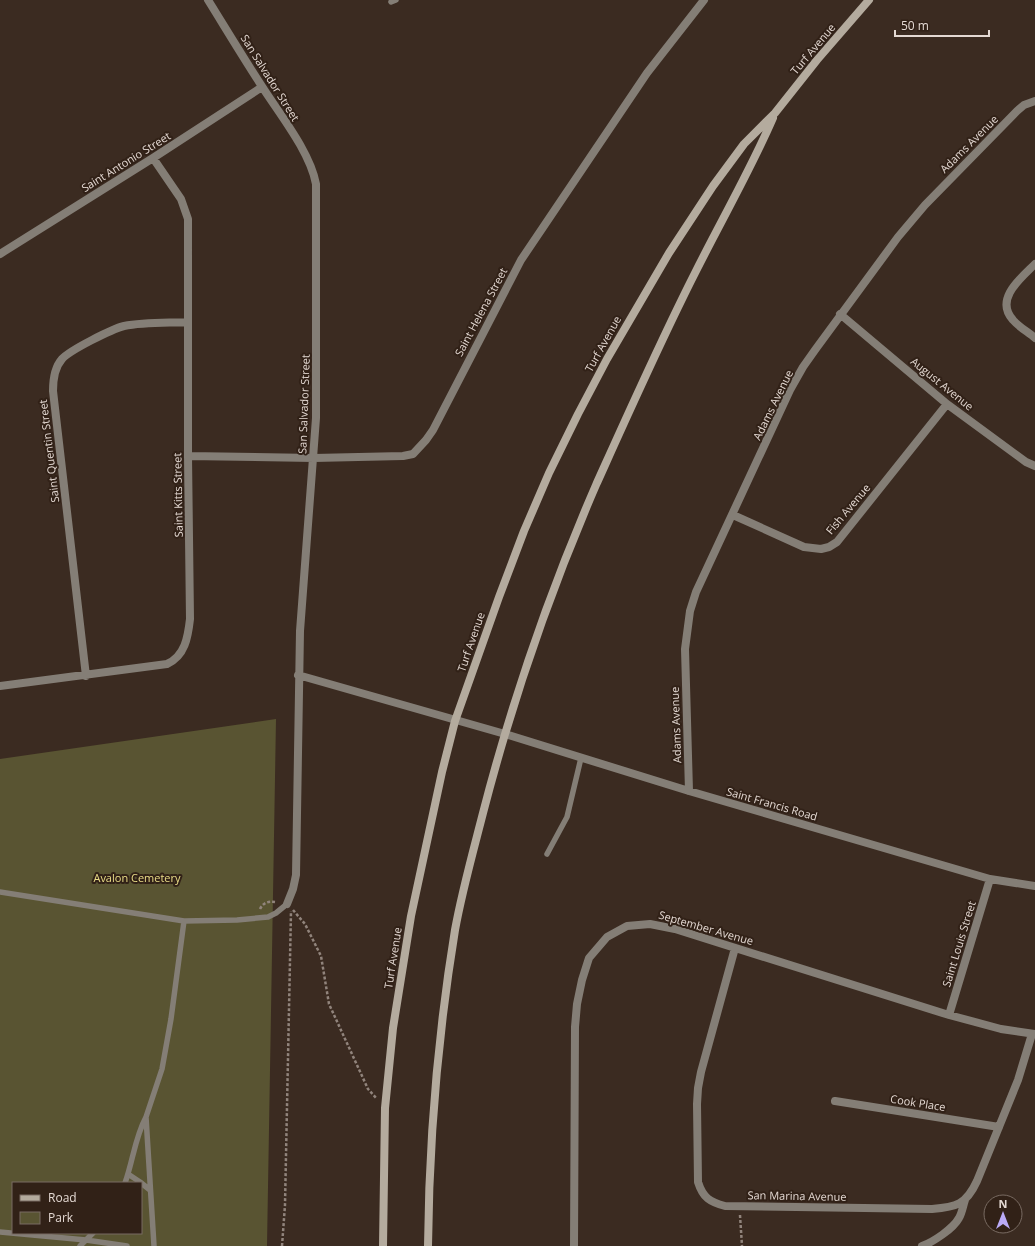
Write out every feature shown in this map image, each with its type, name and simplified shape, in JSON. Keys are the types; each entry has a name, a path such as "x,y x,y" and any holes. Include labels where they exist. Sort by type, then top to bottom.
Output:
{"main road":[{"name":"Turf Avenue","path":"383,1246 385,1108 393,1028 411,916 442,772 455,721 498,596 549,473 607,359 669,253 713,186 744,144 775,114 817,60 869,0"},
{"name":"Turf Avenue","path":"428,1246 428,1197 438,1060 456,927 474,847 505,734 542,623 571,544 596,485 676,311 759,152 775,114"}],"street":[{"name":"San Salvador Street","path":"208,0 303,150 314,173 316,184 316,418 314,458 302,589 298,675 296,875 293,889 287,904"},
{"name":"Saint Helena Street","path":"188,456 314,458 403,456 413,454 433,430 521,260 647,73 704,0"},
{"name":"Saint Antonio Street","path":"0,254 153,158 262,87"},
{"name":"Adams Avenue","path":"689,791 685,649 690,611 696,592 803,366 898,237 925,205 1017,111 1024,105 1035,101"},
{"name":"Saint Kitts Street","path":"0,686 86,676 167,664 173,661 184,648 190,619 188,219 181,199 153,158"},
{"path":"1035,264 1014,285 1009,293 1007,302 1008,312 1013,320 1035,338"},
{"name":"August Avenue","path":"840,314 947,404 1026,462 1035,466"},
{"name":"Saint Quentin Street","path":"86,676 53,391 53,379 56,368 61,359 71,352 116,328 131,325 188,322"},
{"name":"Fish Avenue","path":"733,515 804,547 821,549 829,547 837,542 947,404"},
{"path":"298,675 455,721"},
{"name":"Saint Francis Road","path":"455,721 505,734 689,791 990,879 1035,886"},
{"name":"Saint Louis Street","path":"949,1015 990,879"},
{"name":"September Avenue","path":"574,1246 575,1028 577,1004 582,980 589,958 607,937 627,926 650,924 675,929 949,1015 1001,1029 1034,1034"},
{"name":"San Marina Avenue","path":"734,948 698,1088 698,1182 701,1192 707,1199 715,1204 725,1206 932,1209 952,1206 965,1200"},
{"path":"922,1246 931,1243 960,1217 965,1200 971,1194 999,1127 1018,1080 1034,1034"},
{"name":"Cook Place","path":"835,1101 999,1127"}],"lane":[{"path":"547,854 567,817 581,758"},
{"path":"0,892 184,921 236,920 268,917 276,913 287,904"},
{"path":"125,1182 140,1127 146,1117 162,1069 171,1019 184,921"},
{"path":"146,1117 154,1246"},
{"path":"128,1174 140,1182"},
{"path":"142,1184 150,1190"},
{"path":"0,1232 12,1233"},
{"path":"22,1234 86,1240 127,1246"},
{"path":"80,1246 92,1234"}],"path":[{"path":"282,1246 285,1205 291,908 305,924 321,956 330,1004 337,1024 368,1089 385,1108"},
{"path":"739,1206 742,1246"}],"green space":[{"name":"Avalon Cemetery","path":"276,719 267,1246 0,1246 0,759"}]}
